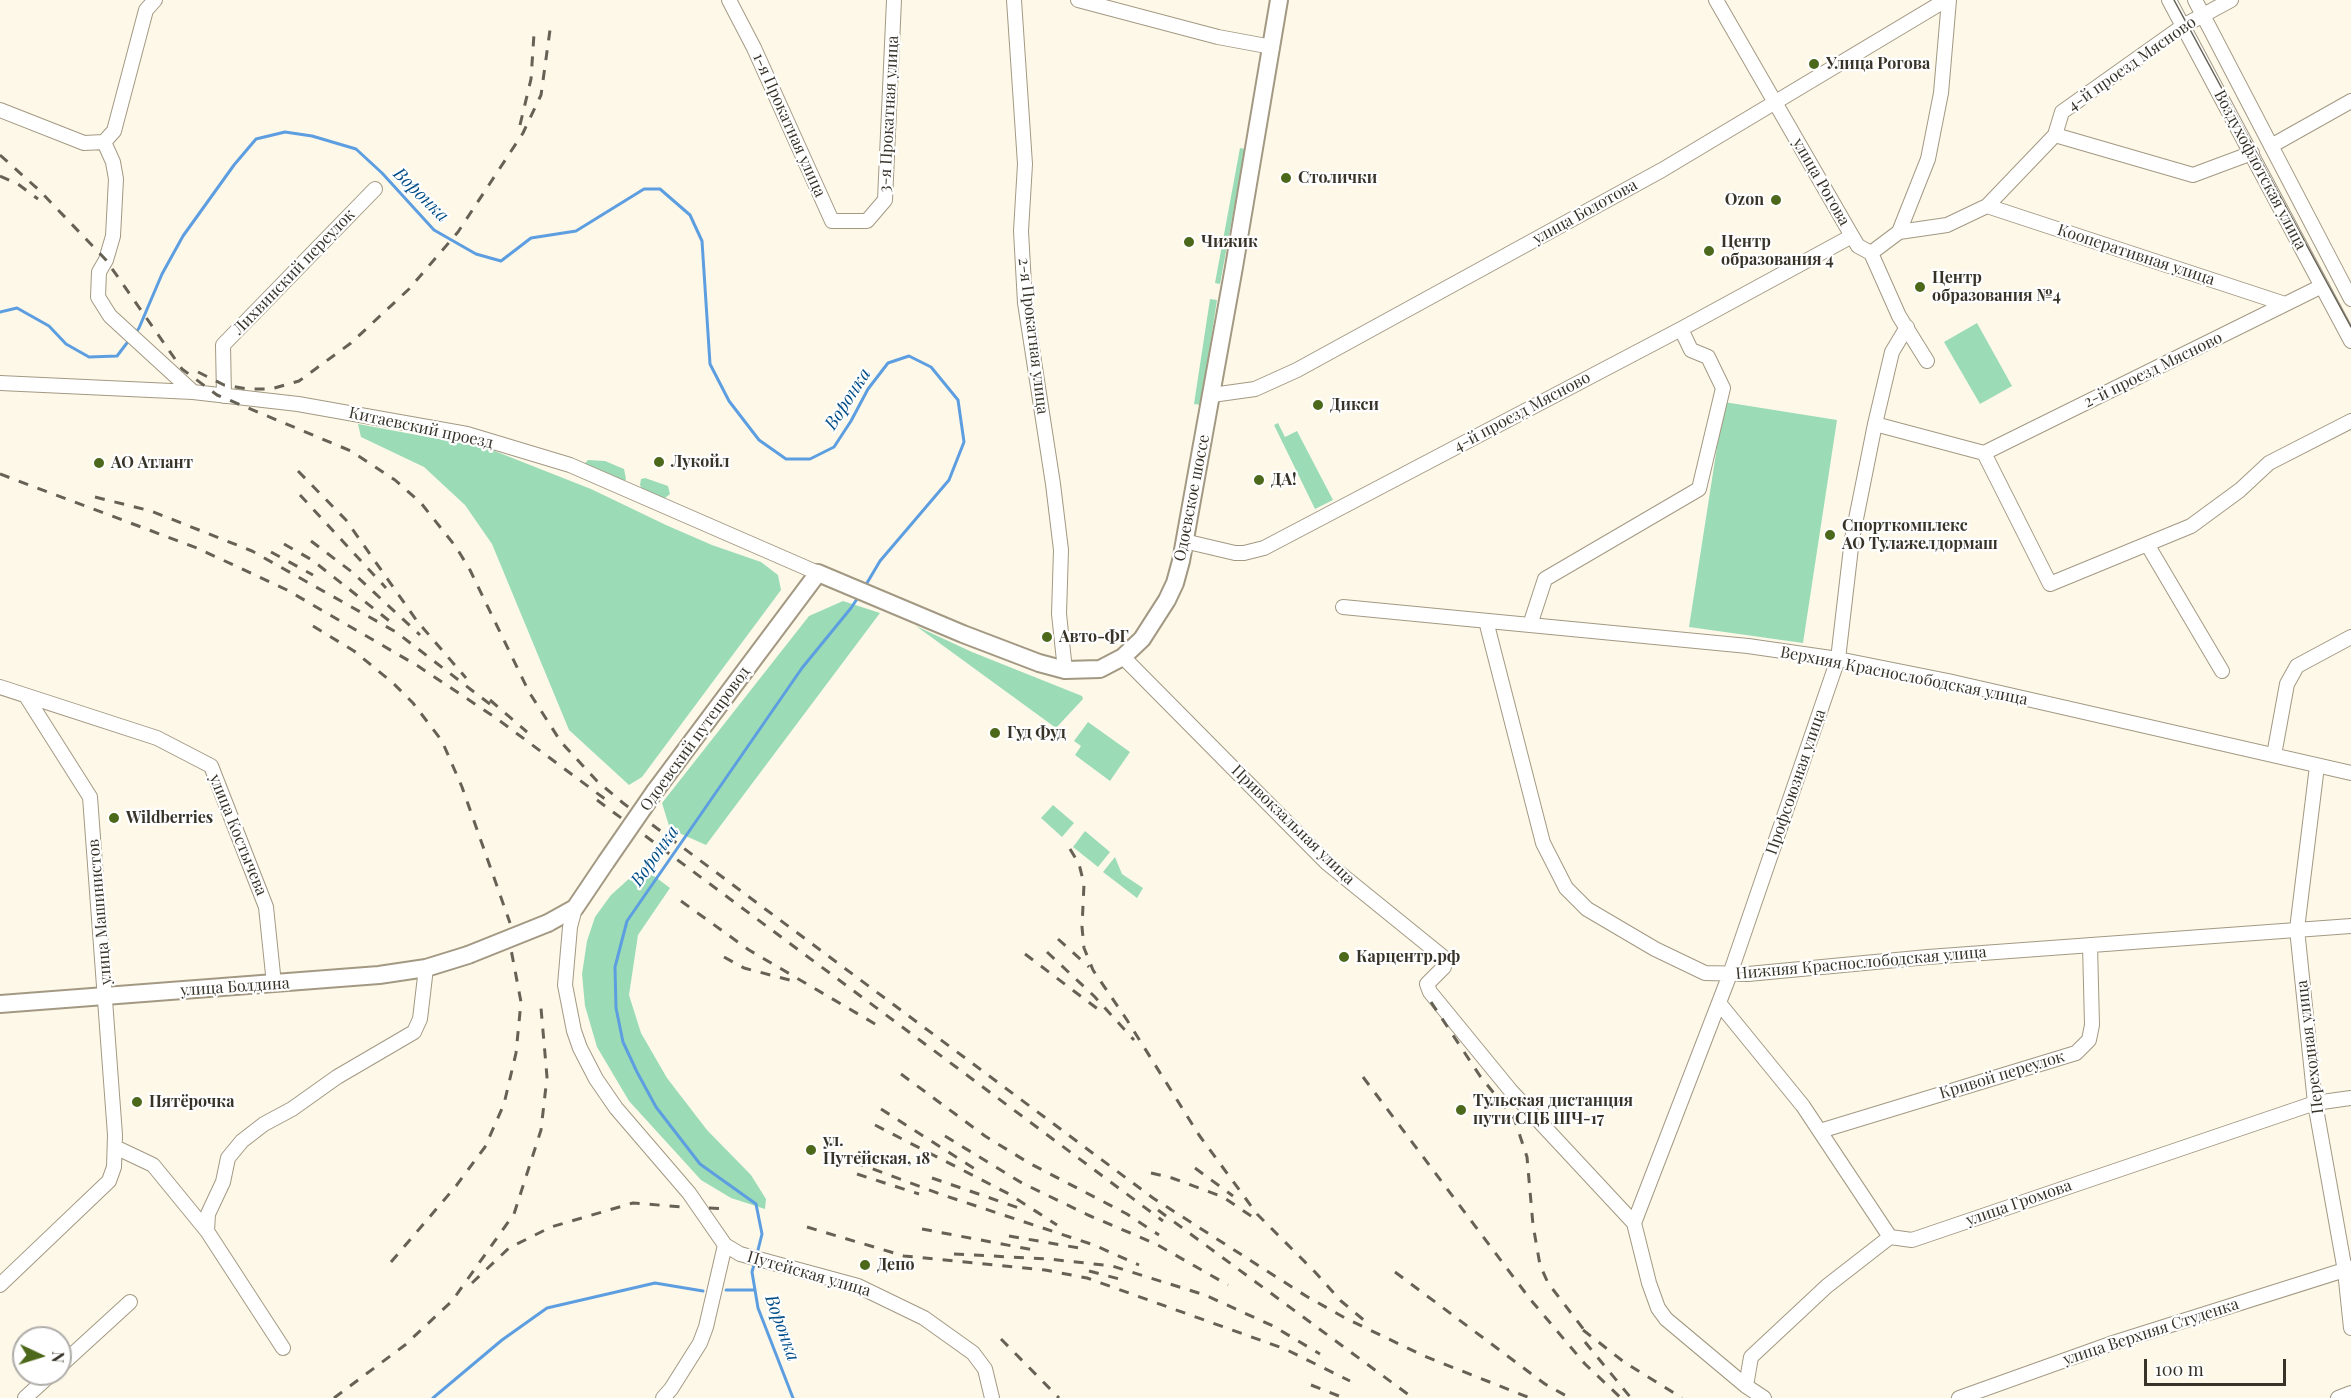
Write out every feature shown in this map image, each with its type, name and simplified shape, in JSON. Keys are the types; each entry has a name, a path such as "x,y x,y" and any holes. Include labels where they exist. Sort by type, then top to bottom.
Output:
{"main road":[{"name":"Одоевское шоссе","path":"818,573 963,634 1039,663 1065,670 1100,669 1123,657 1142,639 1175,583 1212,395 1279,0"},
{"name":"Одоевский путепровод","path":"575,908 656,791 818,573"},
{"name":"улица Болдина","path":"0,1004 274,984 379,975 426,968 468,955 548,923 575,908"}],"street":[{"path":"0,110 84,143 104,142 114,131 146,10 155,0"},
{"name":"1-я Прокатная улица","path":"729,0 754,48 832,221 867,221"},
{"name":"3-я Прокатная улица","path":"867,221 885,200 894,0"},
{"name":"2-я Прокатная улица","path":"1014,0 1025,164 1021,231 1025,303 1061,550 1059,614 1065,670"},
{"path":"1078,0 1218,37 1272,47"},
{"name":"улица Рогова","path":"1716,0 1858,246 1871,254 1907,327 1928,361"},
{"path":"1899,232 1928,159 1941,93 1948,0"},
{"name":"улица Болотова","path":"1212,395 1254,389 1297,370 1662,170 1948,0"},
{"name":"Воздухофлотская улица","path":"2169,0 2351,340"},
{"name":"Воздухофлотская улица","path":"2195,0 2271,146 2345,274 2351,298"},
{"name":"4-й проезд Мясново","path":"1871,254 1899,232 1947,225 1987,206 2055,135 2062,112 2183,26 2231,0"},
{"path":"2271,146 2351,101"},
{"path":"2055,135 2193,175 2252,153"},
{"path":"104,142 113,162 116,179 113,236 106,260 99,272 98,297 110,316 193,392"},
{"name":"Лихвинский переулок","path":"224,396 223,345 375,189"},
{"name":"Кооперативная улица","path":"1987,206 2285,304"},
{"name":"4-й проезд Мясново","path":"1184,541 1235,553 1266,547 1681,329 1852,236"},
{"name":"2-й проезд Мясново","path":"1984,453 2322,286"},
{"name":"Профсоюзная улица","path":"1634,1223 1730,974 1838,659 1852,539 1875,424 1892,352 1907,327"},
{"path":"1530,625 1545,579 1699,489 1723,388 1708,357 1691,350 1681,329"},
{"name":"Китаевский проезд","path":"0,382 193,392 298,404 467,434 570,465 818,573"},
{"path":"1875,424 1984,453 2050,584 2191,526 2240,490 2269,463 2351,421"},
{"path":"2147,544 2222,671"},
{"name":"Верхняя Краснослободская улица","path":"1343,608 1748,646 1838,659 1948,681 2351,772"},
{"name":"Нижняя Краснослободская улица","path":"1486,621 1543,843 1566,888 1587,909 1655,949 1706,972 1730,974 2351,926"},
{"path":"2274,755 2287,684 2296,666 2351,637"},
{"name":"Привокзальная улица","path":"1123,657 1327,863 1443,957 1444,967 1427,984 1430,992 1511,1091 1634,1223 1649,1283 1658,1308 1666,1319 1746,1386 1764,1398"},
{"name":"улица Костычева","path":"0,687 157,738 211,766 266,907 274,984"},
{"name":"улица Машинистов","path":"0,1285 109,1181 114,1167 115,1147 90,796 27,696"},
{"name":"Переходная улица","path":"2317,766 2297,929 2315,1103 2348,1270 2351,1328"},
{"path":"575,908 571,924 565,985 574,1031 580,1048 596,1079 616,1108 689,1193 725,1245 706,1327 700,1343 663,1398"},
{"name":"Кривой переулок","path":"1820,1131 2076,1053 2089,1040 2092,1025 2090,945"},
{"path":"207,1231 208,1214 223,1182 228,1158 242,1141 264,1124 337,1077 414,1032 420,1019 426,968"},
{"path":"1719,1003 1803,1106 1890,1237 1827,1286 1751,1357 1746,1386"},
{"name":"улица Громова","path":"1890,1237 1912,1240 2315,1103 2351,1098"},
{"path":"115,1147 153,1165 207,1231 283,1348"},
{"name":"Путейская улица","path":"725,1245 740,1254 858,1286 924,1318 974,1353 984,1369 992,1398"},
{"name":"улица Верхняя Cтуденка","path":"1959,1398 2110,1344 2348,1270"},
{"path":"72,1355 130,1302"},
{"path":"25,1398 38,1386"},
{"path":"2338,1398 2351,1393"}],"green space":[{"path":"1240,148 1245,149 1220,284 1215,283"},
{"path":"1210,299 1217,300 1201,405 1194,404"},
{"path":"1977,323 2012,386 1980,404 1944,342"},
{"path":"1724,402 1837,420 1803,643 1689,627"},
{"path":"1278,423 1285,437 1297,431 1333,500 1315,509 1274,425"},
{"path":"358,424 487,448 591,489 712,545 761,562 778,575 781,590 642,777 629,785 569,730 492,544 465,505 424,467 361,437"},
{"path":"588,460 605,461 624,469 626,479 624,482 585,467"},
{"path":"645,478 668,486 670,494 665,498 643,491 640,485 641,479"},
{"path":"843,601 880,613 706,845 670,829 662,803 809,616"},
{"path":"916,626 972,652 1082,696 1083,699 1056,728"},
{"path":"1088,722 1130,752 1110,781 1075,755 1081,746 1074,741"},
{"path":"1053,805 1074,823 1062,837 1041,818"},
{"path":"1085,831 1110,852 1098,867 1073,847"},
{"path":"1115,857 1122,874 1143,888 1137,898 1103,872"},
{"path":"642,867 670,888 638,935 629,995 641,1033 667,1078 707,1130 751,1175 766,1199 765,1209 731,1198 701,1180 629,1101 597,1047 585,1006 582,974 587,941 595,917 611,895"}],"waterway":[{"name":"Воронка","path":"135,334 162,274 183,236 234,165 256,139 285,132 312,136 356,149 382,173 434,230 476,254 501,261 531,238 576,231 644,189 660,189 690,215 702,241 710,364 729,401 759,440 786,459 810,459 834,447 868,389 888,363 909,356 931,367 958,400 964,442 949,480 880,561 864,588"},
{"name":"Воронка","path":"0,312 17,308 49,326 66,344 89,357 117,356 130,339"},
{"name":"Воронка","path":"757,1254 762,1234 756,1204 700,1164 656,1107 637,1072 623,1042 616,1008 615,967 627,921 802,668 859,596"},
{"name":"Воронка","path":"755,1261 752,1272 758,1308 793,1398"},
{"path":"433,1398 502,1340 547,1308 655,1283 703,1291"},
{"path":"726,1290 753,1290"}],"tram line":[{"path":"2174,0 2351,327"}],"railway":[{"path":"198,372 224,385 248,389 271,389 299,381 351,343 409,289 458,232 523,133 541,95 550,30"},
{"path":"520,125 531,79 534,34"},
{"path":"0,155 40,191 106,260 182,369 217,395 351,451 395,480 421,503 456,547 470,570 529,692 561,742 597,781 623,803 1153,1198 1306,1296 1345,1318 1424,1356 1530,1398"},
{"path":"0,176 18,184 38,199"},
{"path":"298,471 346,520 417,621 466,678"},
{"path":"0,474 197,548 287,590 418,666 496,718 609,802"},
{"path":"300,495 386,588"},
{"path":"95,497 151,511 252,551 396,632 495,708"},
{"path":"311,541 352,572 420,635"},
{"path":"284,544 312,560 392,623"},
{"path":"271,552 313,575"},
{"path":"313,626 354,651 393,683 413,703 442,741 462,787 510,923"},
{"path":"490,700 527,732"},
{"path":"597,800 1163,1221"},
{"path":"1070,849 1079,864 1084,884 1082,927 1084,948 1093,970 1199,1135 1257,1214 1341,1301 1365,1321"},
{"path":"681,901 749,950 882,1028"},
{"path":"1058,939 1089,967"},
{"path":"391,1262 456,1186 485,1147 504,1104 516,1053 521,1002 510,944"},
{"path":"1047,952 1094,996 1134,1040"},
{"path":"1025,954 1099,1010"},
{"path":"724,957 744,968 797,982"},
{"path":"1431,1002 1480,1076 1514,1118 1527,1157 1533,1225 1540,1265 1548,1283 1588,1335"},
{"path":"334,1398 405,1345 452,1301 514,1214 541,1130 547,1077 541,1008"},
{"path":"901,1074 985,1136 1029,1163 1127,1214 1159,1235"},
{"path":"1363,1077 1530,1299 1585,1364 1621,1398"},
{"path":"881,1109 975,1169"},
{"path":"875,1125 1009,1194 1057,1225"},
{"path":"945,1136 1022,1183 1156,1244 1228,1285"},
{"path":"858,1152 884,1165"},
{"path":"854,1162 943,1195 1094,1245 1139,1265"},
{"path":"1195,1168 1233,1196"},
{"path":"1151,1173 1172,1178 1223,1197 1257,1220"},
{"path":"857,1174 919,1194"},
{"path":"932,1178 1022,1209"},
{"path":"472,1283 509,1248 551,1227 633,1203 683,1207"},
{"path":"709,1208 727,1209"},
{"path":"1158,1210 1413,1398"},
{"path":"807,1227 904,1256 1045,1270 1087,1278 1285,1349 1350,1381"},
{"path":"922,1229 1039,1251"},
{"path":"1009,1236 1085,1249"},
{"path":"954,1254 1049,1259 1112,1266 1205,1295 1273,1326 1320,1354"},
{"path":"1089,1271 1127,1281"},
{"path":"1395,1272 1545,1384 1570,1398"},
{"path":"1583,1330 1624,1362 1682,1398"},
{"path":"1001,1339 1059,1398"},
{"path":"1585,1342 1631,1398"},
{"path":"1311,1385 1344,1398"}],"place":[{"name":"Улица Рогова","path":"1814,64"},
{"name":"Столички","path":"1286,178"},
{"name":"Ozon","path":"1776,200"},
{"name":"Чижик","path":"1189,242"},
{"name":"Центр образования 4","path":"1709,251"},
{"name":"Центр образования №4","path":"1920,287"},
{"name":"Дикси","path":"1318,405"},
{"name":"Лукойл","path":"659,462"},
{"name":"АО Атлант","path":"99,463"},
{"name":"ДА!","path":"1259,480"},
{"name":"Спорткомплекс АО Тулажелдормаш","path":"1830,535"},
{"name":"Авто-ФГ","path":"1047,637"},
{"name":"Гуд Фуд","path":"995,733"},
{"name":"Wildberries","path":"114,818"},
{"name":"Карцентр.рф","path":"1344,957"},
{"name":"Пятёрочка","path":"137,1102"},
{"name":"Тульская дистанция пути СЦБ ШЧ-17","path":"1461,1110"},
{"name":"ул. Путейская, 18","path":"811,1150"},
{"name":"Депо","path":"865,1265"}]}
